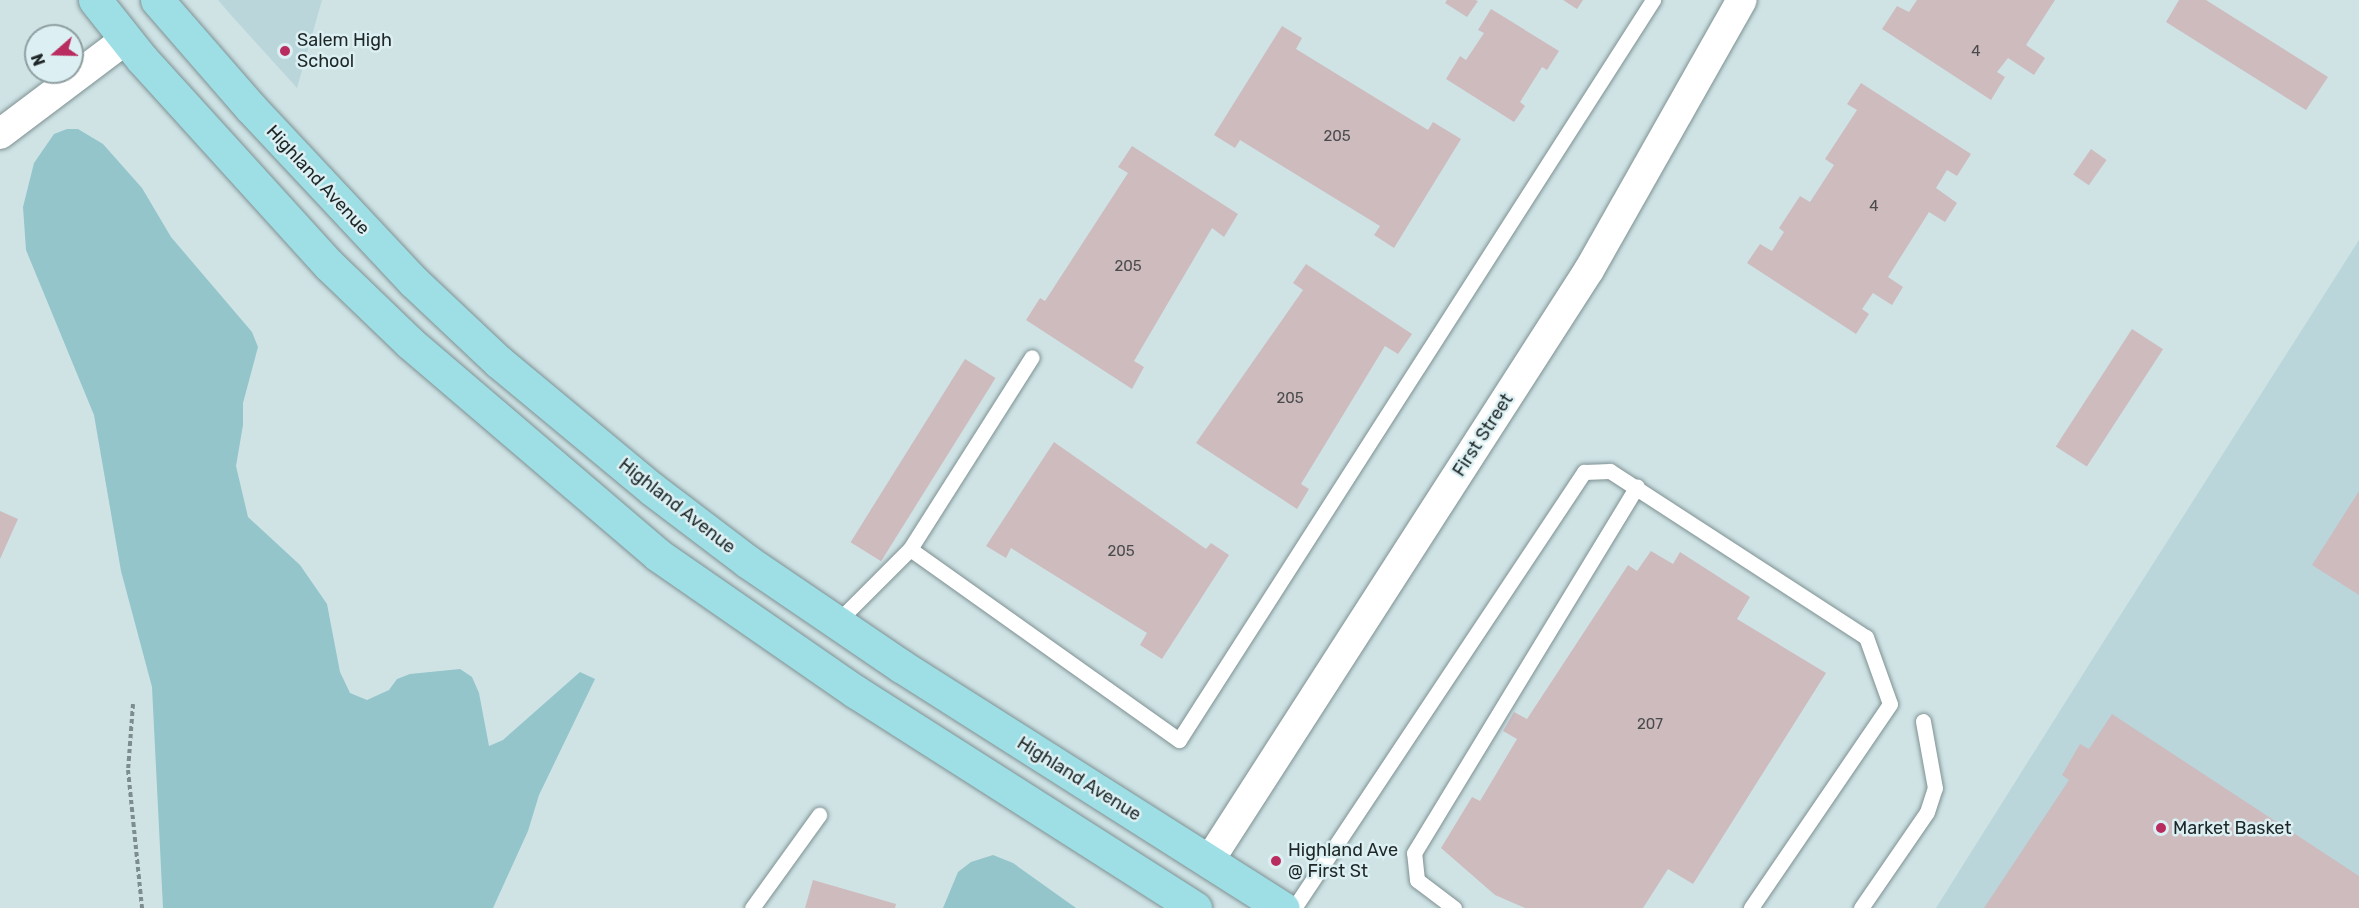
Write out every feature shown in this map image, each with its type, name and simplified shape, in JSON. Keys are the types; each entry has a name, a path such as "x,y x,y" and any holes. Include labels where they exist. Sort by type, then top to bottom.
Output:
{"main road":[{"path":"95,0 126,39 329,265 410,343 658,555 856,692 1195,908"},
{"name":"Highland Avenue","path":"157,0 331,195 414,282 500,362 739,556 837,622 1283,908"}],"street":[{"name":"First Street","path":"1209,861 1590,270 1742,0"},
{"path":"0,134 126,39"}],"lane":[{"path":"910,549 1179,740 1653,0"},
{"path":"837,622 910,549 1032,357"},
{"path":"1294,908 1584,472 1610,471 1637,486 1866,637 1890,704 1751,908"},
{"path":"1454,908 1417,880 1414,853 1637,486"},
{"path":"1861,908 1927,812 1935,788 1923,721"},
{"path":"752,908 819,815"}],"path":[{"path":"133,704 128,770 142,908"}],"shaded area":[{"name":"Salem High School","path":"218,0 322,0 297,88 230,14"},
{"path":"67,129 78,129 103,144 142,188 171,237 252,332 258,347 243,403 243,425 236,466 248,517 300,565 327,604 340,672 350,693 367,700 389,690 397,679 410,674 460,669 472,677 479,693 489,746 503,740 580,672 595,679 539,795 528,831 493,908 163,908 152,687 121,571 94,415 26,250 23,207 34,163 54,134"},
{"path":"2359,240 2359,908 1936,908 2095,655"},
{"path":"993,855 1013,863 1076,908 943,908 958,872 971,862"}],"building":[{"path":"1447,0 1478,1 1467,17 1445,3"},
{"path":"1563,0 1583,0 1577,9"},
{"path":"1917,0 2055,0 2026,45 2045,58 2034,75 2008,58 1997,72 2005,77 1991,100 1882,29 1897,6 1909,12"},
{"path":"2179,0 2206,0 2328,77 2306,110 2166,22"},
{"path":"1491,9 1559,51 1547,70 1542,67 1520,102 1525,106 1514,122 1446,79 1460,56 1466,60 1484,33 1478,30"},
{"path":"1282,26 1302,38 1296,49 1428,130 1433,122 1461,139 1394,248 1374,235 1380,226 1240,140 1235,148 1214,135"},
{"path":"1861,83 1971,154 1957,176 1947,170 1936,188 1957,203 1945,222 1929,212 1888,277 1903,287 1892,305 1873,293 1862,309 1869,314 1856,334 1747,263 1760,244 1772,251 1784,232 1779,228 1800,196 1810,202 1834,165 1825,159 1857,110 1847,104"},
{"path":"1132,146 1238,214 1224,237 1212,228 1134,361 1144,367 1132,389 1026,320 1040,298 1045,301 1128,173 1118,167"},
{"path":"2091,149 2107,160 2089,185 2073,174"},
{"path":"1306,264 1412,334 1398,354 1385,346 1301,484 1309,489 1297,509 1196,443 1303,290 1293,283"},
{"path":"2132,329 2163,349 2087,467 2056,446"},
{"path":"965,359 996,378 881,561 851,542"},
{"path":"1054,442 1206,549 1211,543 1229,555 1162,659 1140,645 1147,633 1011,548 1006,558 986,546"},
{"path":"2359,491 2359,595 2312,565"},
{"path":"0,511 18,519 0,559"},
{"path":"1651,551 1673,564 1680,552 1750,597 1737,619 1826,673 1693,884 1668,869 1643,908 1525,908 1495,895 1441,848 1472,797 1480,801 1517,739 1503,731 1514,712 1527,719 1628,565 1637,571"},
{"name":"Market Basket","path":"2112,714 2359,876 2359,908 1984,908 2069,780 2062,775 2080,744 2089,749"},
{"path":"813,880 896,904 895,908 805,908"}],"place":[{"name":"Salem High School","path":"285,51"},
{"name":"Market Basket","path":"2161,828"},
{"name":"Highland Ave @ First St","path":"1276,861"}]}
